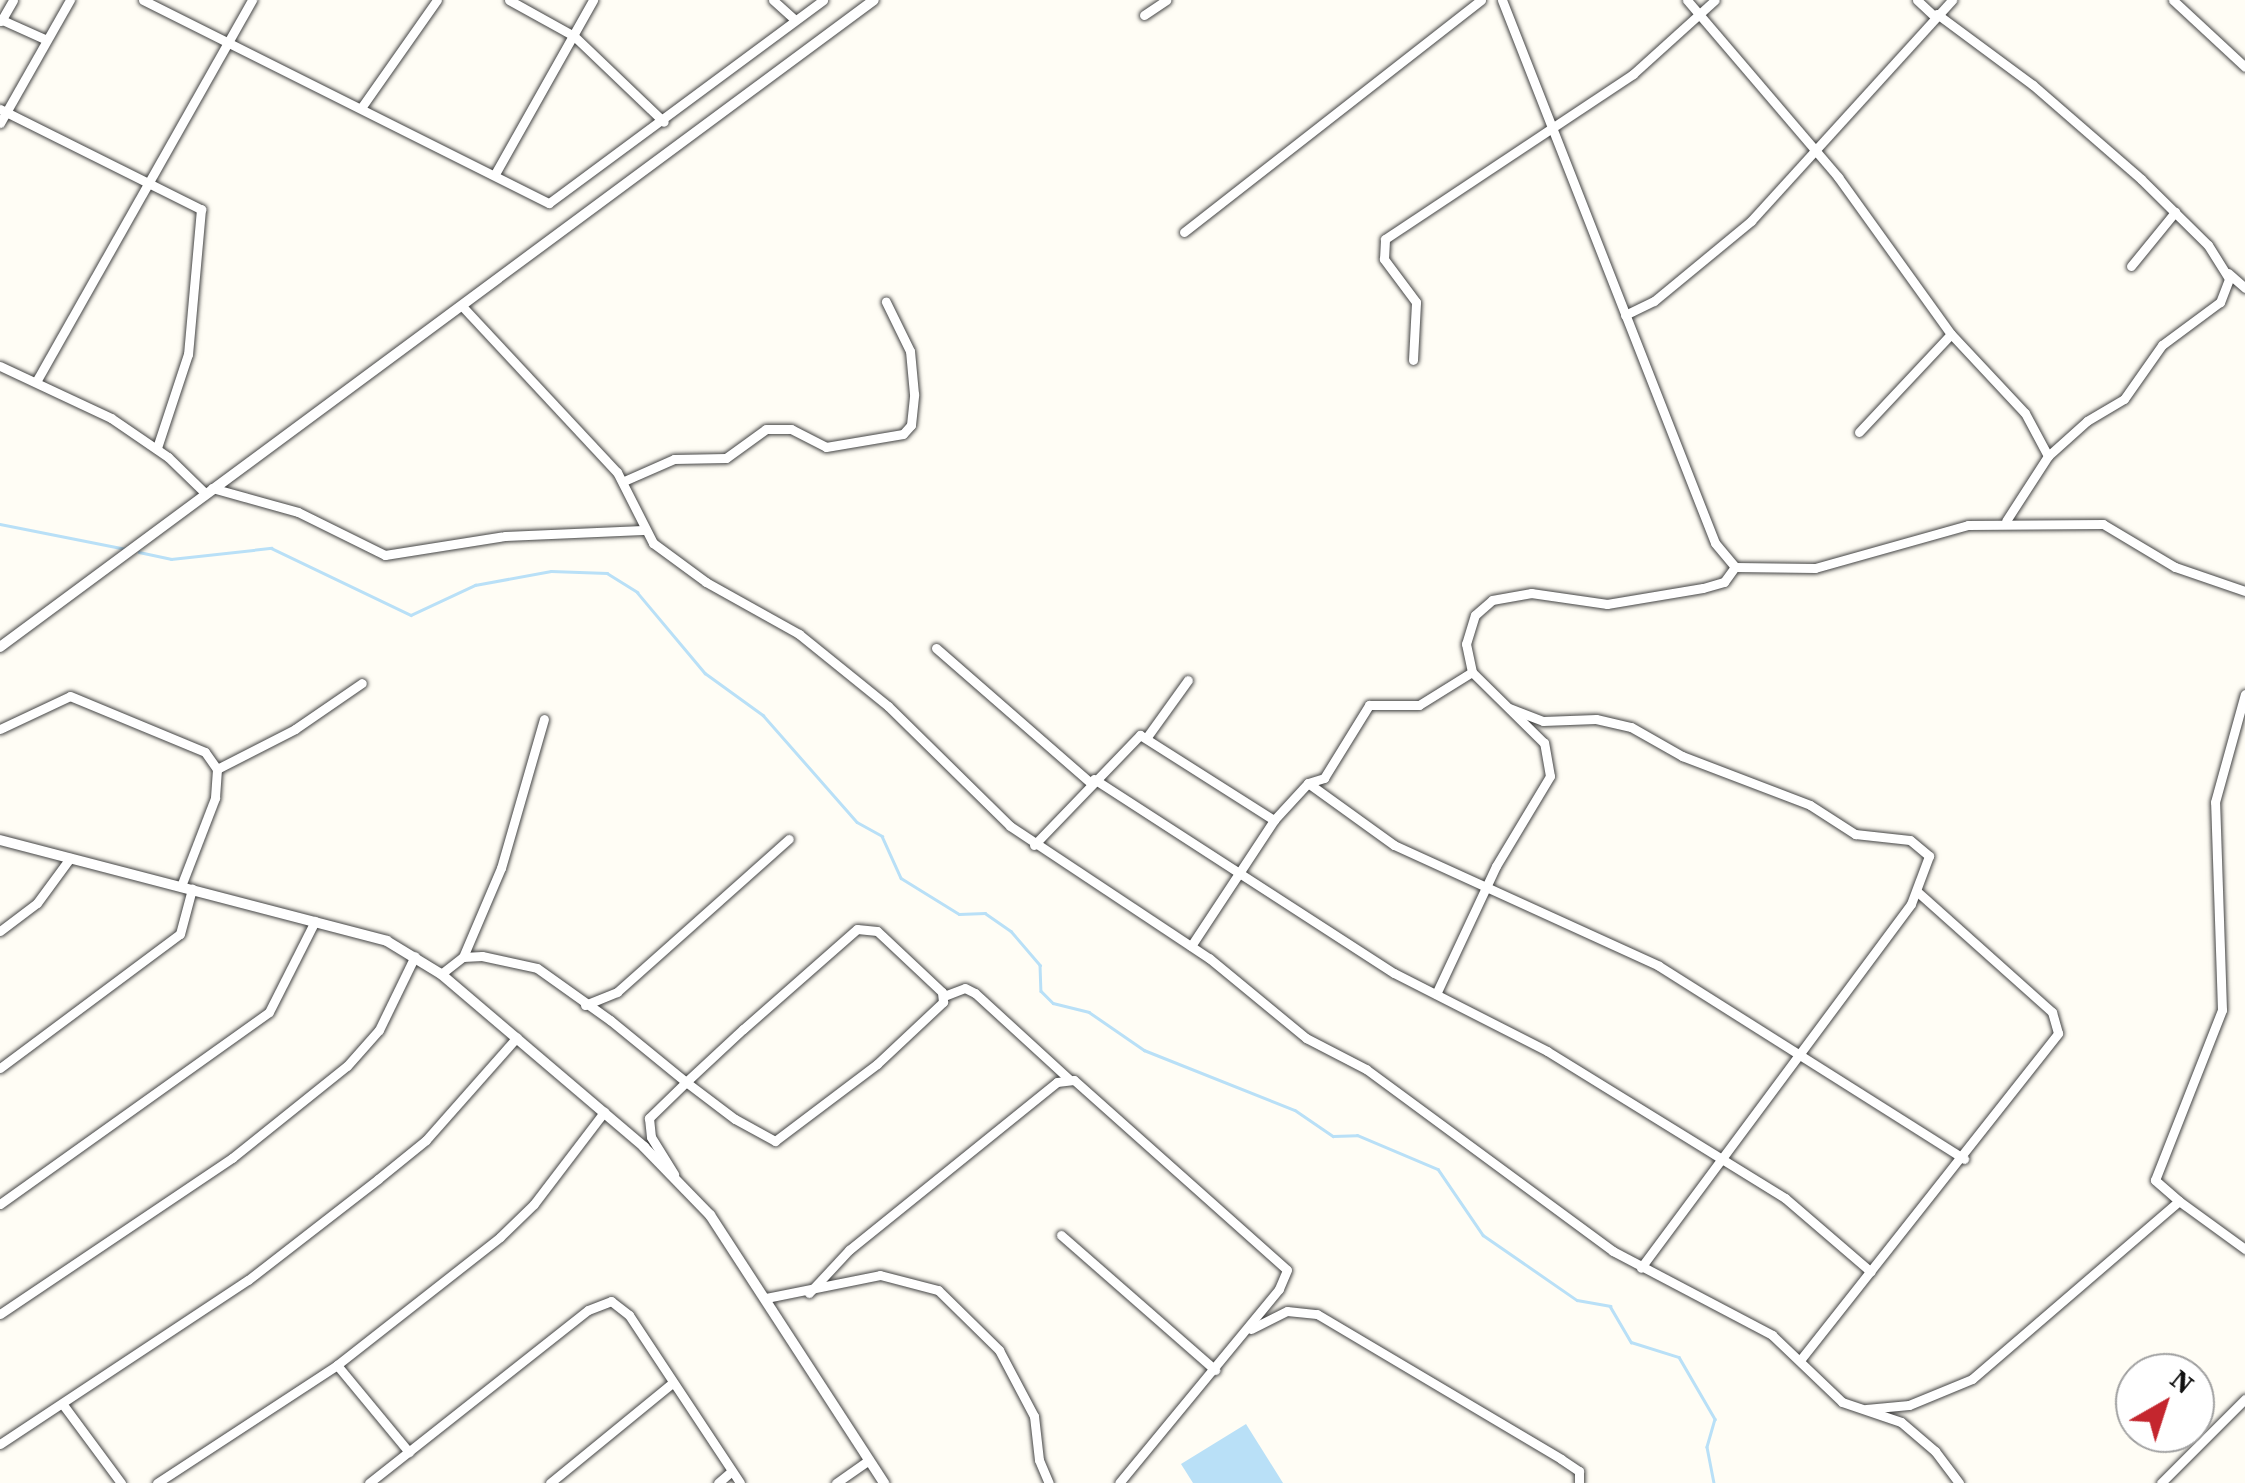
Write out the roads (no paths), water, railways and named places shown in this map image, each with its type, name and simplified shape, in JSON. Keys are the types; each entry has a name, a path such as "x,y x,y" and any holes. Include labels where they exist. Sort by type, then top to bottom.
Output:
{"street":[{"path":"12,0 1,21 47,40"},
{"path":"0,123 3,110 70,0"},
{"path":"143,0 496,174 548,204 664,122 823,0"},
{"path":"37,380 252,0"},
{"path":"362,108 436,0"},
{"path":"508,0 574,36 664,122"},
{"path":"496,174 593,0"},
{"path":"773,0 794,20"},
{"path":"0,647 207,490 874,0"},
{"path":"1144,15 1166,0"},
{"path":"1184,232 1482,0"},
{"path":"1502,0 1715,543 1734,566 1815,568 1946,530 2006,521 2108,525 2175,567 2245,590"},
{"path":"1687,0 1813,152 1951,334 2025,412 2048,456"},
{"path":"1413,360 1416,302 1384,259 1385,239 1549,124 1633,74 1715,0"},
{"path":"1917,0 2033,84 2175,212 2226,272 2245,288"},
{"path":"1625,315 1648,305 1751,221 1952,0"},
{"path":"2173,0 2245,67"},
{"path":"3,110 197,204 204,230 188,354 156,448"},
{"path":"2131,266 2175,212"},
{"path":"2006,521 2048,456 2087,420 2124,399 2162,344 2220,302 2229,287 2226,272"},
{"path":"624,481 674,459 726,458 766,430 791,429 826,447 902,434 911,426 914,394 910,350 886,302"},
{"path":"462,306 624,481 643,530 691,572 814,646 1034,845 1191,946 1306,1038 1366,1069 1641,1268 1718,1303 1800,1359 1842,1402 1912,1430 1959,1483"},
{"path":"1859,432 1951,334"},
{"path":"0,366 37,380 156,448 207,490 298,512 385,555 505,536 643,530"},
{"path":"1436,994 1486,888 1550,776 1544,743 1472,672 1468,627 1492,600 1531,593 1607,604 1717,585 1734,566"},
{"path":"936,648 1093,781 1436,994 1573,1066 1785,1198 1871,1272"},
{"path":"1191,946 1274,820 1308,783 1324,778 1370,704 1419,705 1472,672"},
{"path":"1146,736 1188,680"},
{"path":"217,769 294,729 362,683"},
{"path":"2245,694 2215,802 2222,1010 2156,1180 2245,1249"},
{"path":"0,729 70,696 205,752 217,769 215,798 186,888 180,934 0,1068"},
{"path":"1509,708 1543,721 1618,723 1682,756 1810,805 1855,834 1917,843 1930,856 1918,892 1641,1268"},
{"path":"441,974 463,958 500,868 544,719"},
{"path":"1034,845 1134,736 1146,736 1274,820"},
{"path":"1308,783 1394,845 1659,966 1964,1159"},
{"path":"586,1005 618,992 789,839"},
{"path":"0,840 315,921 415,956 441,974 604,1112 678,1180 727,1236 884,1483"},
{"path":"0,930 38,903 70,858"},
{"path":"1800,1359 1964,1159 2059,1028 2052,1012 1918,892"},
{"path":"0,1204 268,1012 315,921"},
{"path":"678,1180 647,1124 686,1082 862,927 877,931 944,996"},
{"path":"0,1314 187,1190 347,1066 379,1030 415,956"},
{"path":"463,958 524,963 765,1138 781,1140 862,1077 944,996 965,988 975,993 1284,1262 1286,1280 1119,1483"},
{"path":"0,1444 64,1406 248,1280 426,1140 518,1037"},
{"path":"809,1293 849,1250 1069,1078"},
{"path":"157,1483 337,1365 500,1237 534,1204 604,1112"},
{"path":"1863,1410 1909,1405 1972,1379 2179,1201"},
{"path":"1061,1234 1215,1370"},
{"path":"766,1298 809,1293 880,1276 938,1290 998,1350 1034,1416 1039,1460 1049,1483"},
{"path":"369,1483 598,1304 619,1303 740,1483"},
{"path":"1245,1333 1287,1310 1318,1314 1577,1470 1580,1483"},
{"path":"337,1365 409,1452"},
{"path":"550,1483 672,1383"},
{"path":"2160,1483 2245,1399"},
{"path":"64,1406 121,1483"},
{"path":"836,1483 869,1460"},
{"path":"718,1483 732,1472"}],"water":[{"path":"1246,1424 1283,1483 1193,1483 1181,1464"}],"waterway":[{"path":"0,524 126,549"},
{"path":"139,552 171,559 271,548 411,615 475,585 551,571 607,573 637,592 705,673 763,715 857,822 882,836 901,878 959,914 985,913 1011,931 1040,965 1041,991 1053,1003 1089,1012 1144,1050 1295,1110 1333,1136 1357,1135 1438,1169 1483,1235 1577,1300 1610,1306 1631,1342 1679,1357 1715,1419 1707,1447 1714,1483"}]}
